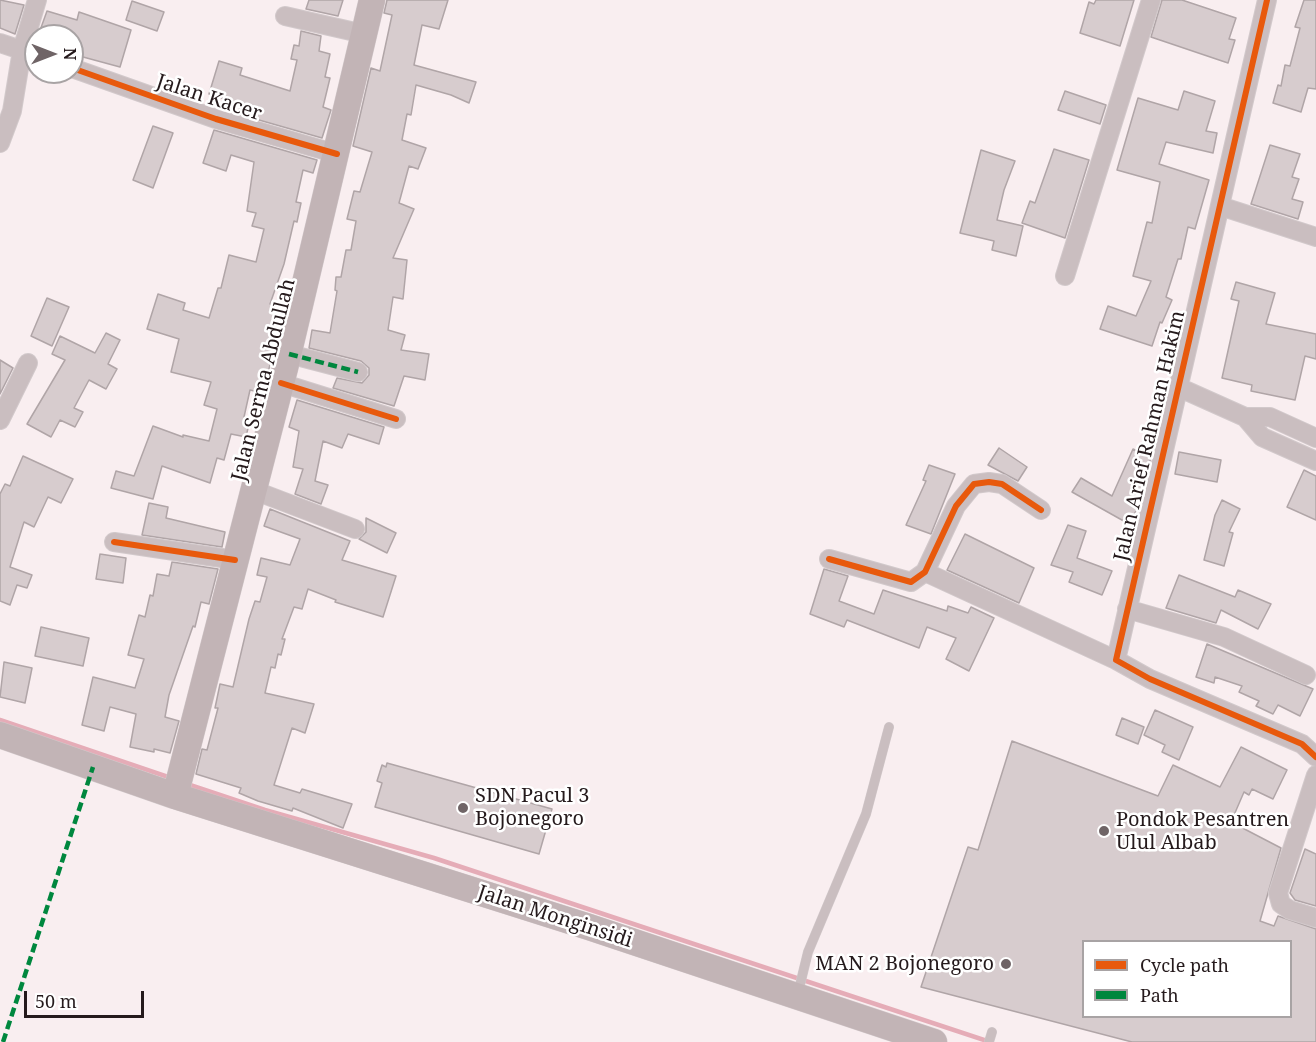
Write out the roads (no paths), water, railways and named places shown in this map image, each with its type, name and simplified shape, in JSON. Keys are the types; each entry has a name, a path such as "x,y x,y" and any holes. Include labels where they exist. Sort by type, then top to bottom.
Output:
{"main road":[{"name":"Jalan Serma Abdullah","path":"179,783 289,354 372,0"},
{"name":"Jalan Monginsidi","path":"0,735 179,783 798,992 934,1042"}],"street":[{"path":"33,24 37,0"},
{"path":"1065,276 1151,0"},
{"name":"Jalan Arief Rahman Hakim","path":"1116,660 1220,206 1264,1"},
{"path":"285,16 364,34"},
{"path":"0,43 24,51"},
{"path":"0,143 24,70"},
{"name":"Jalan Kacer","path":"84,73 205,115 337,154"},
{"path":"1220,206 1316,237"},
{"path":"289,354 358,372"},
{"path":"0,420 28,363"},
{"path":"281,383 396,419"},
{"path":"1178,387 1245,417 1270,417 1316,438"},
{"path":"1245,417 1262,437 1316,462"},
{"path":"829,559 903,582 911,582 925,572 956,506 974,484 988,482 1002,484 1041,510"},
{"path":"253,490 355,529"},
{"path":"114,542 235,560"},
{"path":"925,572 1116,660 1150,679 1302,744 1316,757"},
{"path":"1128,609 1224,637 1306,675"},
{"path":"1316,775 1278,893 1281,904 1290,910 1316,918"}],"lane":[{"path":"798,992 804,968 866,814 889,727"}],"waterway":[{"path":"0,720 171,778"},
{"path":"187,784 265,810 434,858 990,1042"}],"place":[{"name":"SDN Pacul 3 Bojonegoro","path":"463,808"},
{"name":"Pondok Pesantren Ulul Albab","path":"1104,831"},
{"name":"MAN 2 Bojonegoro","path":"1006,964"}]}
